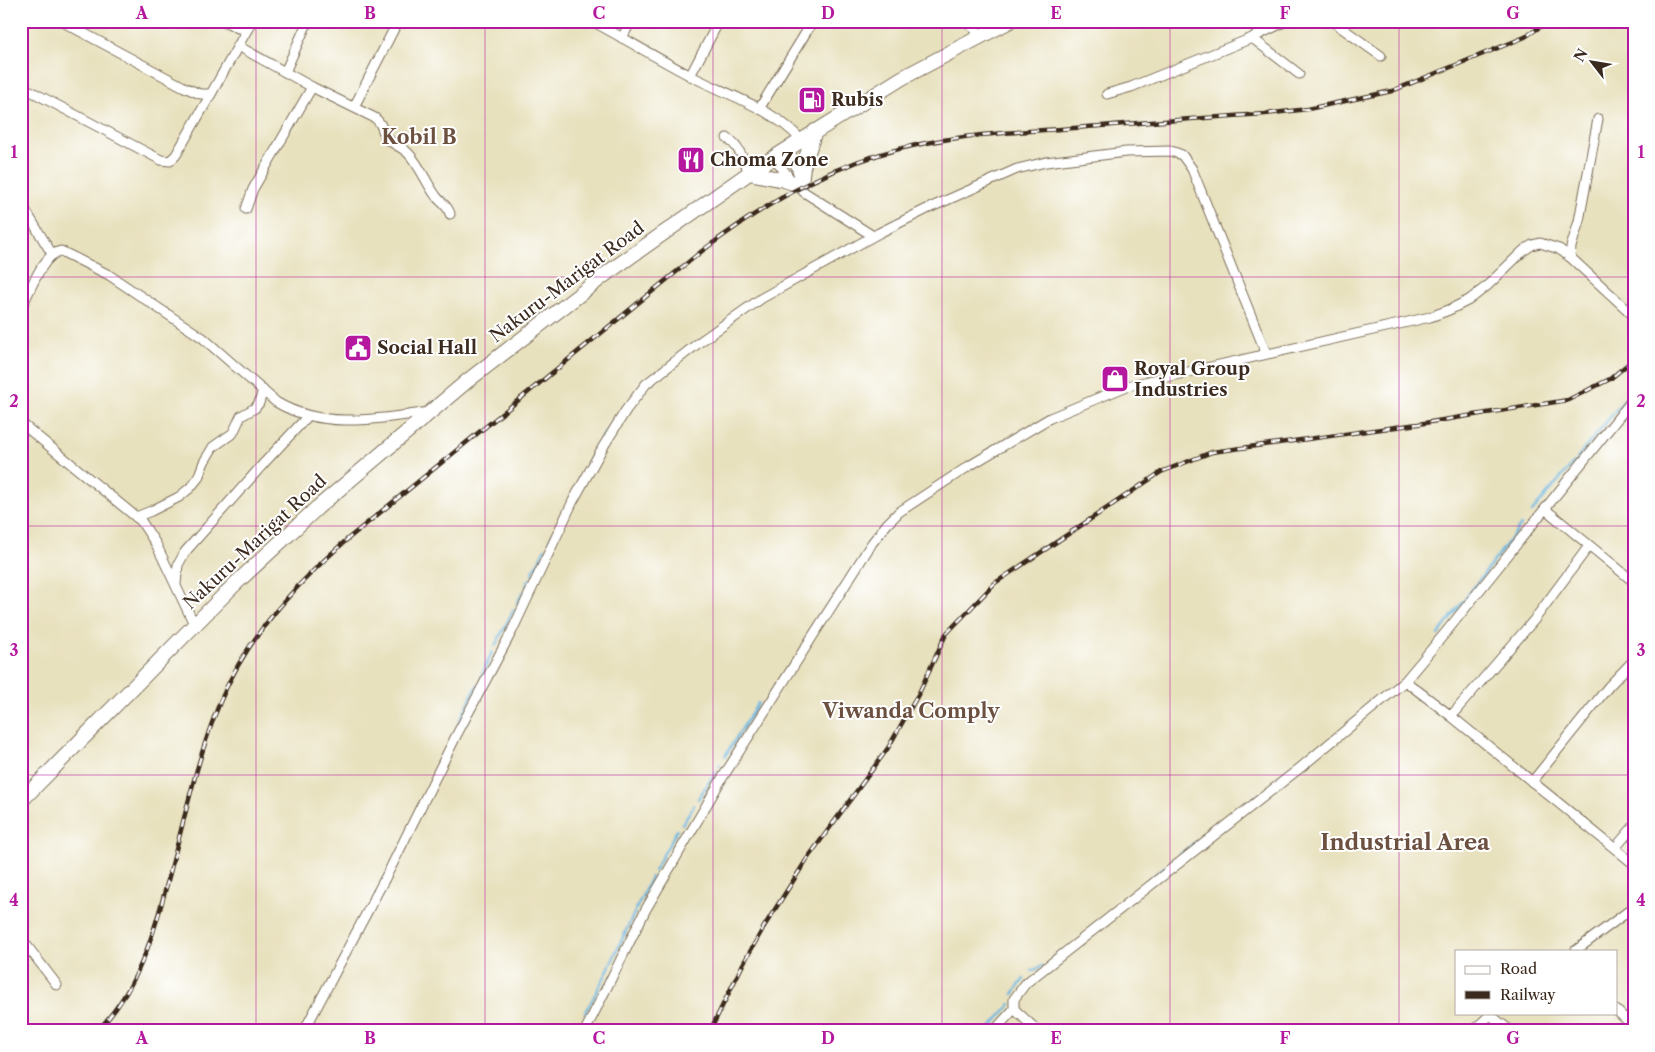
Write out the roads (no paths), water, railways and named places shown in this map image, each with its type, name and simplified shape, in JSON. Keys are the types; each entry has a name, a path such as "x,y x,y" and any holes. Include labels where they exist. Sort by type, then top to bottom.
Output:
{"main road":[{"name":"Nakuru-Marigat Road","path":"24,793 194,624 310,514 490,363 610,271 748,173 902,78 1010,21"},
{"path":"748,173 799,185 815,131"}],"street":[{"path":"61,21 184,87 200,94 211,94"},
{"path":"224,21 238,28 250,25"},
{"path":"285,72 308,21"},
{"path":"354,108 398,21"},
{"path":"592,21 690,76 759,109 794,132 801,140"},
{"path":"622,38 631,21"},
{"path":"690,76 719,21"},
{"path":"759,109 813,21"},
{"path":"965,21 983,36"},
{"path":"1107,94 1131,87 1252,38 1286,21"},
{"path":"1332,21 1381,56"},
{"path":"21,86 161,160 170,161 176,155 250,25"},
{"path":"1252,38 1299,74"},
{"path":"238,46 379,121 383,125 389,140 409,154 431,190 447,206 450,214"},
{"path":"246,209 253,189 312,87"},
{"path":"1570,258 1570,247 1579,221 1598,120"},
{"path":"727,138 734,142 740,152 748,173"},
{"path":"789,147 799,185"},
{"path":"304,1031 391,867 456,736 512,631 573,502 603,447 626,410 646,384 714,331 762,298 873,236 927,209 1017,170 1046,162 1126,152 1174,151 1186,160 1199,184 1266,354"},
{"path":"774,157 784,173 799,185 873,236"},
{"path":"21,203 52,254"},
{"path":"586,1031 646,909 716,789 859,562 887,524 914,501 1050,418 1128,386 1449,310 1469,300 1487,286 1523,251 1532,245 1540,243 1559,249 1634,316"},
{"path":"21,308 45,262 52,254 61,252 109,275 203,338 276,402 286,408 308,416 354,420 431,412"},
{"path":"136,516 179,497 190,488 198,478 204,462 213,447 233,433 241,416 255,408 259,403 263,390"},
{"path":"994,1031 1014,1009 1014,999 1026,983 1300,768 1404,681 1634,398"},
{"path":"176,587 178,565 185,552 264,462 308,416"},
{"path":"21,423 141,521 156,544 194,624"},
{"path":"1545,509 1634,582"},
{"path":"1451,716 1534,620 1589,546"},
{"path":"1532,782 1609,686 1634,660"},
{"path":"1404,681 1451,716 1634,864"},
{"path":"1615,848 1634,826"},
{"path":"1576,950 1634,908"},
{"path":"21,938 57,985"},
{"path":"1014,1009 1038,1031"},
{"path":"1618,1012 1634,1027"},
{"path":"1473,1031 1491,1014 1511,1031"}],"waterway":[{"path":"1577,458 1634,388"},
{"path":"586,468 614,420"},
{"path":"1532,512 1574,462"},
{"path":"1438,635 1521,525"},
{"path":"550,539 554,532"},
{"path":"532,574 545,549"},
{"path":"526,586 530,579"},
{"path":"517,603 523,592"},
{"path":"495,646 514,609"},
{"path":"481,677 492,652"},
{"path":"459,722 477,685"},
{"path":"725,756 758,703"},
{"path":"698,799 716,771"},
{"path":"1179,855 1260,794"},
{"path":"682,824 694,805"},
{"path":"654,871 677,830"},
{"path":"1122,902 1166,866"},
{"path":"585,1013 605,976 651,877"},
{"path":"1032,971 1042,966"},
{"path":"1013,994 1024,979"},
{"path":"987,1031 1011,1004"}],"railway":[{"path":"97,1031 113,1013 126,993 146,951 161,907 188,801 220,702 244,655 275,612 311,573 350,537 702,251 744,221 788,194 833,171 903,148 948,139 993,134 1265,114 1308,109 1392,91 1525,37 1549,21"},
{"path":"710,1031 743,964 765,925 807,859 888,748 919,693 946,634 995,583 1161,472 1212,452 1418,424 1568,400 1610,379 1634,359"}],"place":[{"name":"Rubis","path":"812,100"},
{"name":"Choma Zone","path":"691,160"},
{"name":"Social Hall","path":"358,348"},
{"name":"Royal Group Industries","path":"1115,379"}],"district":[{"name":"Kobil B","path":"419,137"},
{"name":"Viwanda Comply","path":"911,711"},
{"name":"Industrial Area","path":"1405,842"}]}
